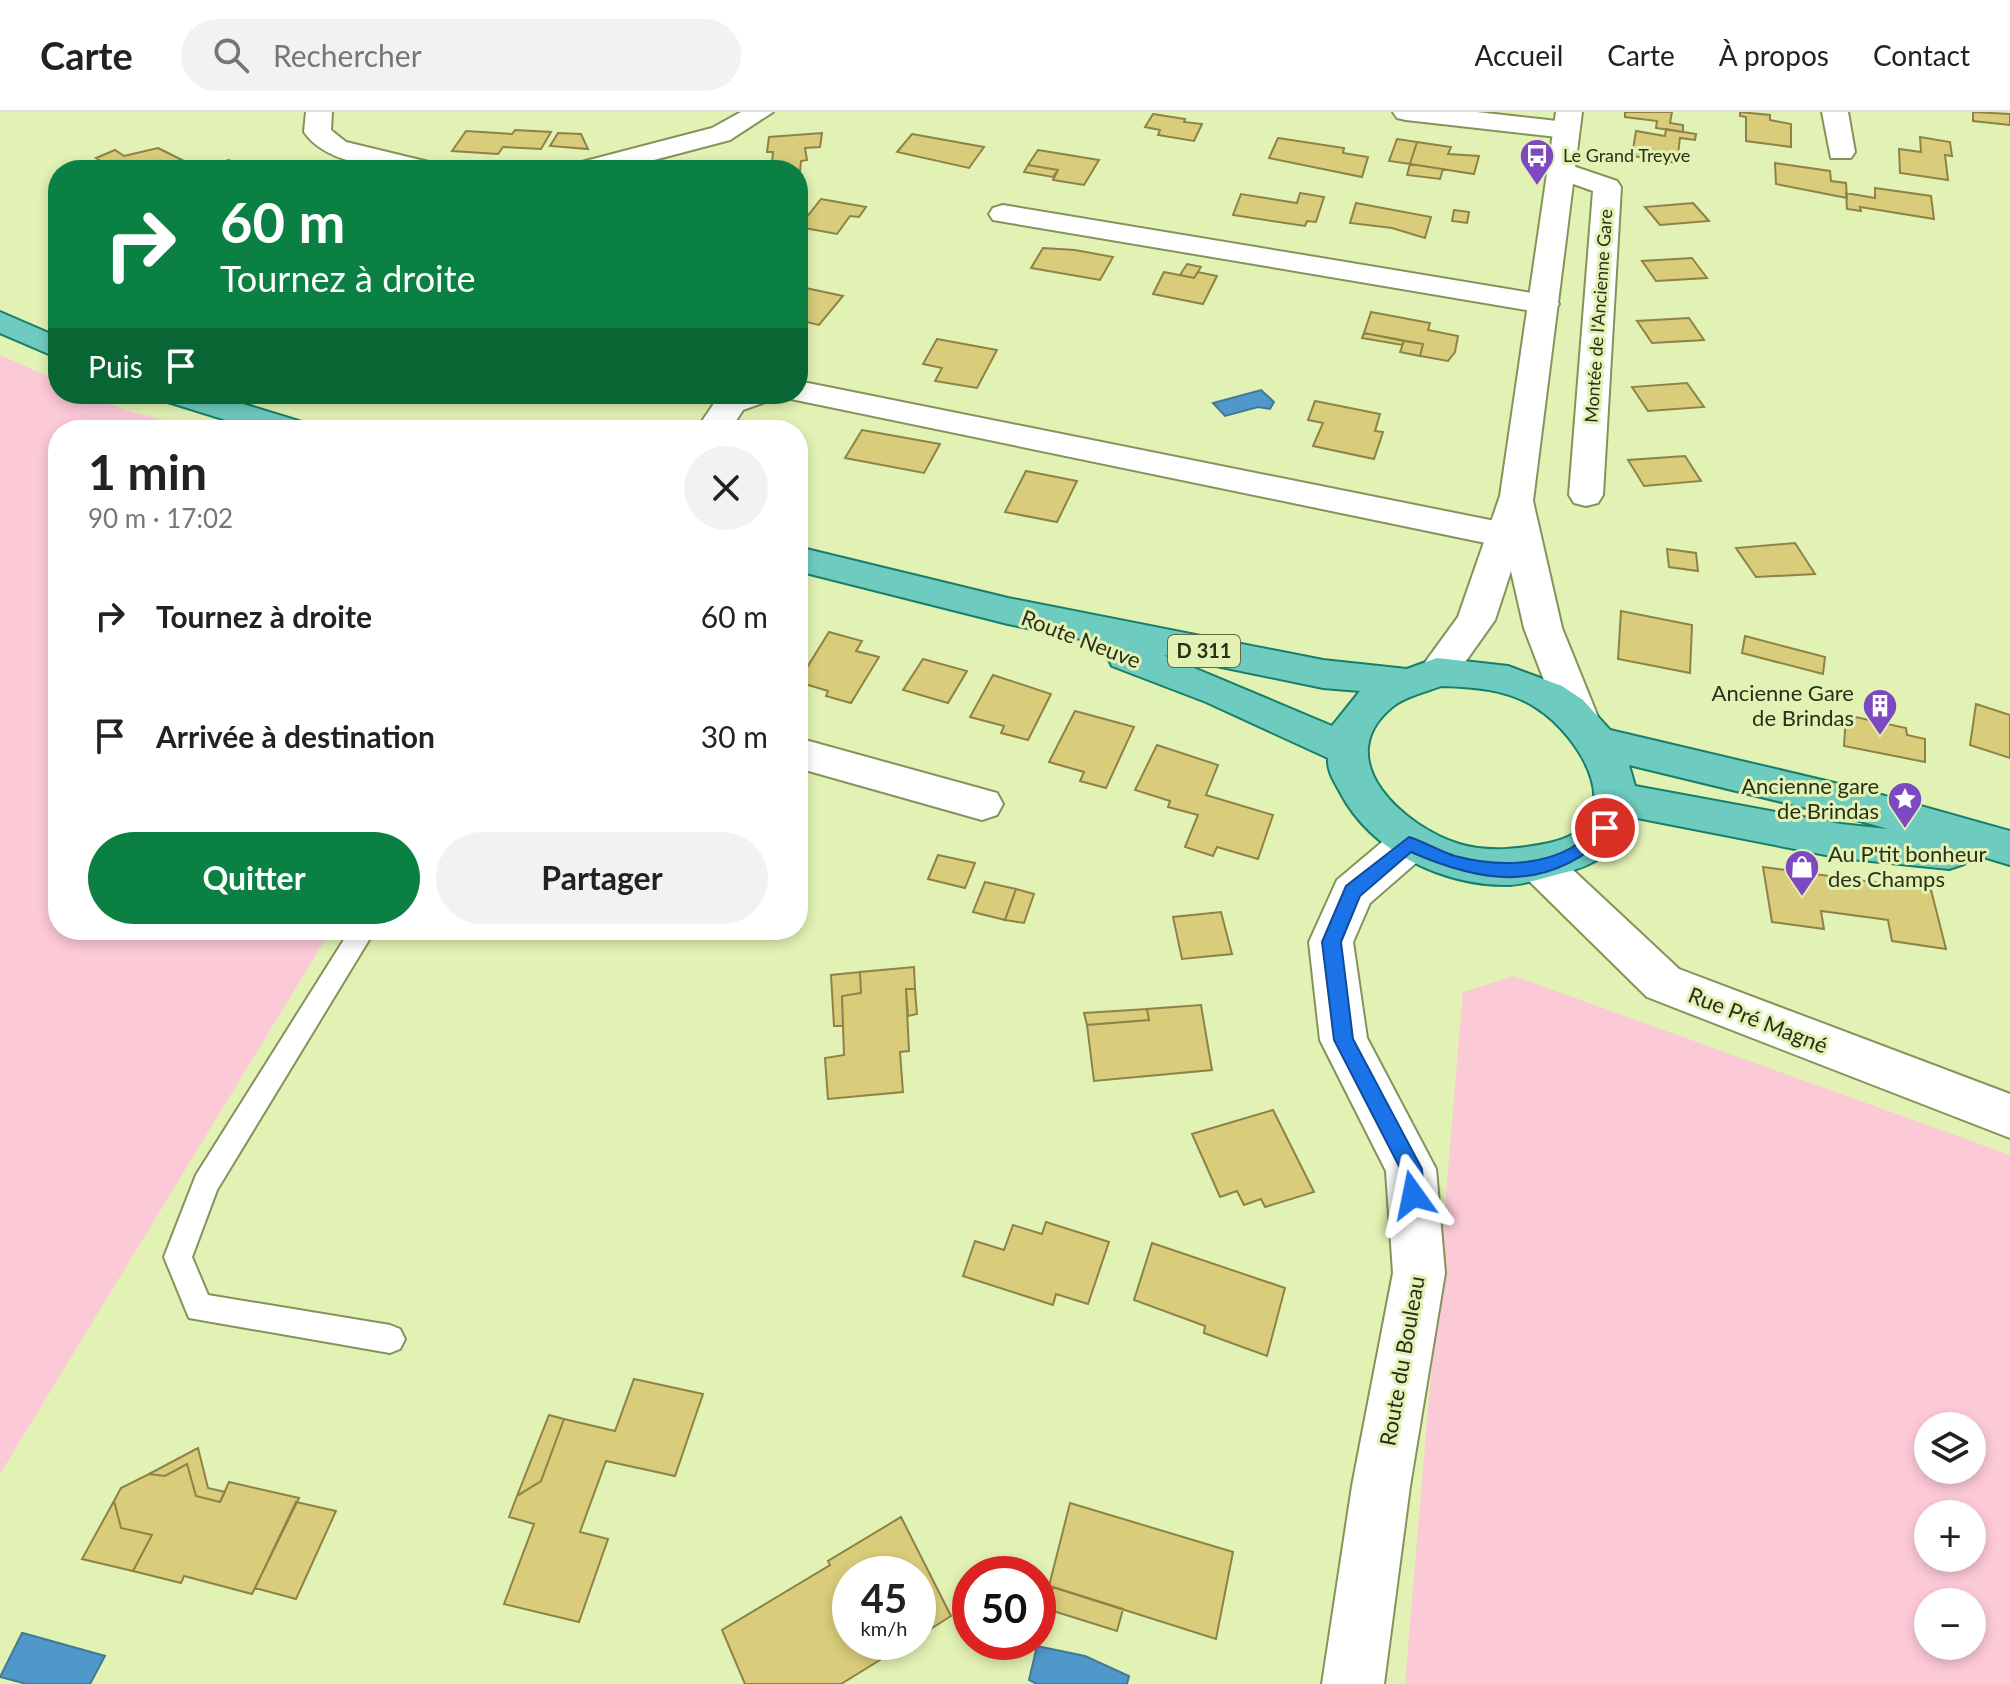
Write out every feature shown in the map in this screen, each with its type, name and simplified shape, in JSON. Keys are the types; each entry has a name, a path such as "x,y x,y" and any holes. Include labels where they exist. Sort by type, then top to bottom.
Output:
{"main road":[{"path":"0,321 48,344"},
{"path":"209,404 261,420"},
{"name":"D 311","path":"808,561 1008,611"},
{"name":"Route Neuve","path":"1008,611 1323,674 1419,677"},
{"name":"Route Neuve","path":"1008,611 1220,692 1345,749"},
{"path":"1476,673 1514,681 1549,696 1590,730 1613,770 1616,798 1605,828 1579,852 1542,867 1498,870 1467,865 1409,844 1374,816 1351,783 1345,749 1353,721 1372,697 1419,677 1476,673"},
{"path":"1590,730 2010,848"},
{"path":"1616,798 1841,841 2010,858"}],"street":[{"path":"319,112 317,132 337,148 386,160"},
{"path":"622,160 721,134 760,112"},
{"path":"1406,112 1567,121 1517,496 1476,620 1419,677"},
{"path":"1835,112 1841,152"},
{"name":"Montée de l'Ancienne Gare","path":"1561,170 1607,187 1586,495"},
{"path":"1003,214 1544,304"},
{"path":"808,393 1505,535"},
{"path":"1517,496 1535,599 1590,730"},
{"path":"808,756 982,804"},
{"name":"Route du Bouleau","path":"1353,1684 1381,1486 1419,1273 1411,1169 1344,1040 1331,942 1353,892 1409,844"},
{"name":"Rue Pré Magné","path":"1542,867 1663,983 2010,1116"}],"lane":[{"path":"357,940 206,1184 178,1257 199,1308 390,1339"}],"shaded area":[{"path":"0,355 48,377 48,404 110,404 164,420 48,420 48,940 325,940 0,1474"},
{"path":"1514,976 2010,1155 2010,1684 1405,1684 1463,992"}],"water":[{"path":"1261,390 1274,402 1270,409 1258,407 1225,416 1213,403"},
{"path":"22,1633 105,1656 90,1684 27,1684 0,1677"},
{"path":"1056,1650 1085,1656 1129,1676 1127,1684 1037,1684 1029,1680 1034,1660 1056,1660"}],"building":[{"path":"1625,112 1672,112 1670,123 1683,125 1683,132 1656,128 1657,121 1625,117"},
{"path":"1740,112 1770,115 1770,120 1791,124 1791,147 1746,141 1746,117 1740,116"},
{"path":"1973,112 2010,114 2010,125 1973,121"},
{"path":"1153,114 1202,124 1194,141 1158,135 1160,130 1145,127"},
{"path":"1666,129 1696,134 1695,140 1680,138 1677,163 1632,156 1636,131 1665,136"},
{"path":"515,130 551,132 541,149 503,147 498,154 452,151 466,131 512,134"},
{"path":"558,133 581,134 588,149 550,146"},
{"path":"822,133 820,147 805,148 807,160 772,160 773,152 767,152 769,137"},
{"path":"912,134 984,147 969,168 897,152"},
{"path":"1920,137 1950,142 1952,156 1945,155 1948,180 1900,173 1899,149 1921,152"},
{"path":"1278,138 1344,148 1343,153 1368,157 1362,177 1269,158"},
{"path":"1397,139 1417,142 1410,164 1389,161"},
{"path":"1417,142 1451,147 1448,154 1479,156 1474,174 1410,164"},
{"path":"158,148 182,160 96,158 115,150 124,156"},
{"path":"1038,150 1099,160 1084,185 1053,180 1058,170 1028,165"},
{"path":"1775,163 1830,171 1831,181 1846,183 1847,198 1776,184"},
{"path":"1410,164 1443,169 1440,179 1407,175"},
{"path":"1028,165 1058,170 1053,177 1024,172"},
{"path":"1875,188 1931,196 1934,219 1860,207 1861,211 1847,209 1846,193 1875,198"},
{"path":"1300,193 1324,197 1316,222 1307,221 1305,226 1233,215 1241,194 1297,203"},
{"path":"821,199 866,207 859,217 850,216 837,234 808,229 808,216"},
{"path":"1356,203 1431,217 1425,238 1392,228 1350,223"},
{"path":"1693,203 1709,221 1660,225 1645,207"},
{"path":"1454,210 1469,212 1467,223 1452,221"},
{"path":"1043,248 1113,257 1100,280 1031,268"},
{"path":"1692,258 1707,278 1656,281 1642,261"},
{"path":"1187,264 1201,267 1194,278 1180,275"},
{"path":"1164,272 1194,278 1198,272 1217,276 1203,304 1153,294"},
{"path":"808,288 843,296 819,325 808,322"},
{"path":"1371,312 1430,323 1428,330 1458,336 1455,352 1448,361 1420,356 1423,344 1364,333"},
{"path":"1689,318 1704,340 1652,343 1637,321"},
{"path":"1364,333 1404,341 1402,345 1362,338"},
{"path":"937,339 997,350 977,388 935,381 942,368 923,364"},
{"path":"1404,341 1423,344 1420,356 1400,352"},
{"path":"1687,383 1704,407 1648,411 1632,387"},
{"path":"1315,401 1380,414 1375,431 1383,432 1374,459 1313,446 1323,423 1308,420"},
{"path":"862,430 940,444 924,473 845,458"},
{"path":"1685,456 1701,481 1644,486 1628,460"},
{"path":"1026,471 1077,481 1057,522 1005,512"},
{"path":"1795,543 1815,574 1756,577 1736,548"},
{"path":"1667,549 1696,553 1698,571 1669,567"},
{"path":"1621,611 1692,625 1690,673 1618,659"},
{"path":"829,632 862,641 856,651 879,657 851,703 826,696 828,691 808,685 808,666"},
{"path":"1745,636 1825,657 1823,674 1742,653"},
{"path":"923,659 967,671 948,703 903,690"},
{"path":"993,675 1051,694 1028,740 1001,733 1004,726 970,717"},
{"path":"1976,704 2010,715 2010,758 1970,745"},
{"path":"1075,711 1134,727 1106,788 1080,781 1084,772 1049,762"},
{"name":"Ancienne Gare de Brindas","path":"1846,715 1906,728 1907,735 1925,739 1925,762 1844,746"},
{"path":"1157,745 1218,765 1206,795 1273,815 1258,859 1217,847 1213,856 1185,847 1198,815 1168,807 1170,801 1135,790"},
{"path":"938,855 975,863 965,888 928,879"},
{"path":"1763,867 1931,890 1946,949 1892,941 1888,920 1821,911 1824,929 1772,922"},
{"path":"985,882 1016,889 1005,920 973,912"},
{"path":"1016,889 1034,894 1024,923 1005,920"},
{"path":"1221,912 1232,954 1182,959 1173,917"},
{"path":"914,967 915,989 906,989 909,1051 900,1052 903,1092 828,1099 825,1058 844,1055 842,996 861,993 860,972"},
{"path":"860,972 861,993 842,996 843,1026 834,1026 831,975"},
{"path":"906,989 915,989 917,1014 908,1016"},
{"path":"1201,1005 1212,1070 1094,1081 1087,1025 1149,1020 1147,1009"},
{"path":"1147,1009 1149,1020 1087,1025 1084,1013"},
{"path":"1273,1110 1314,1192 1265,1207 1261,1199 1244,1205 1237,1191 1220,1197 1192,1134"},
{"path":"1046,1222 1109,1242 1088,1304 1056,1294 1053,1305 963,1276 975,1241 1004,1250 1013,1225 1042,1234"},
{"path":"1152,1243 1285,1288 1267,1356 1204,1333 1205,1326 1134,1300"},
{"path":"634,1379 703,1394 675,1476 606,1461 580,1532 608,1539 579,1622 504,1604 534,1524 509,1517 517,1496 541,1481 564,1419 615,1431"},
{"path":"549,1415 564,1419 541,1481 517,1496"},
{"path":"198,1448 208,1488 225,1492 220,1502 196,1496 187,1464 165,1476 149,1474"},
{"path":"187,1464 196,1496 220,1502 229,1482 299,1498 252,1594 184,1576 181,1583 133,1571 152,1535 121,1528 114,1501 121,1488 149,1474 165,1476"},
{"path":"114,1501 121,1528 152,1535 133,1571 82,1559"},
{"path":"296,1502 336,1511 296,1599 255,1588"},
{"path":"1070,1503 1233,1552 1216,1639 1056,1588 1056,1558"},
{"path":"901,1517 921,1556 836,1556"},
{"path":"832,1559 832,1660 880,1660 841,1684 745,1684 722,1630 830,1565 828,1561"},
{"path":"936,1586 951,1616 936,1626"},
{"path":"1056,1588 1123,1609 1117,1631 1056,1612"}],"place":[{"name":"Le Grand Treyve","path":"1537,187"},
{"name":"Ancienne Gare de Brindas","path":"1880,737"},
{"name":"Ancienne gare de Brindas","path":"1905,830"},
{"name":"Au P'tit bonheur des Champs","path":"1802,898"}],"route":[{"path":"1413,1195 1411,1169 1344,1040 1331,942 1353,892 1409,844 1452,862 1498,870 1542,867 1579,852 1605,828"}]}
